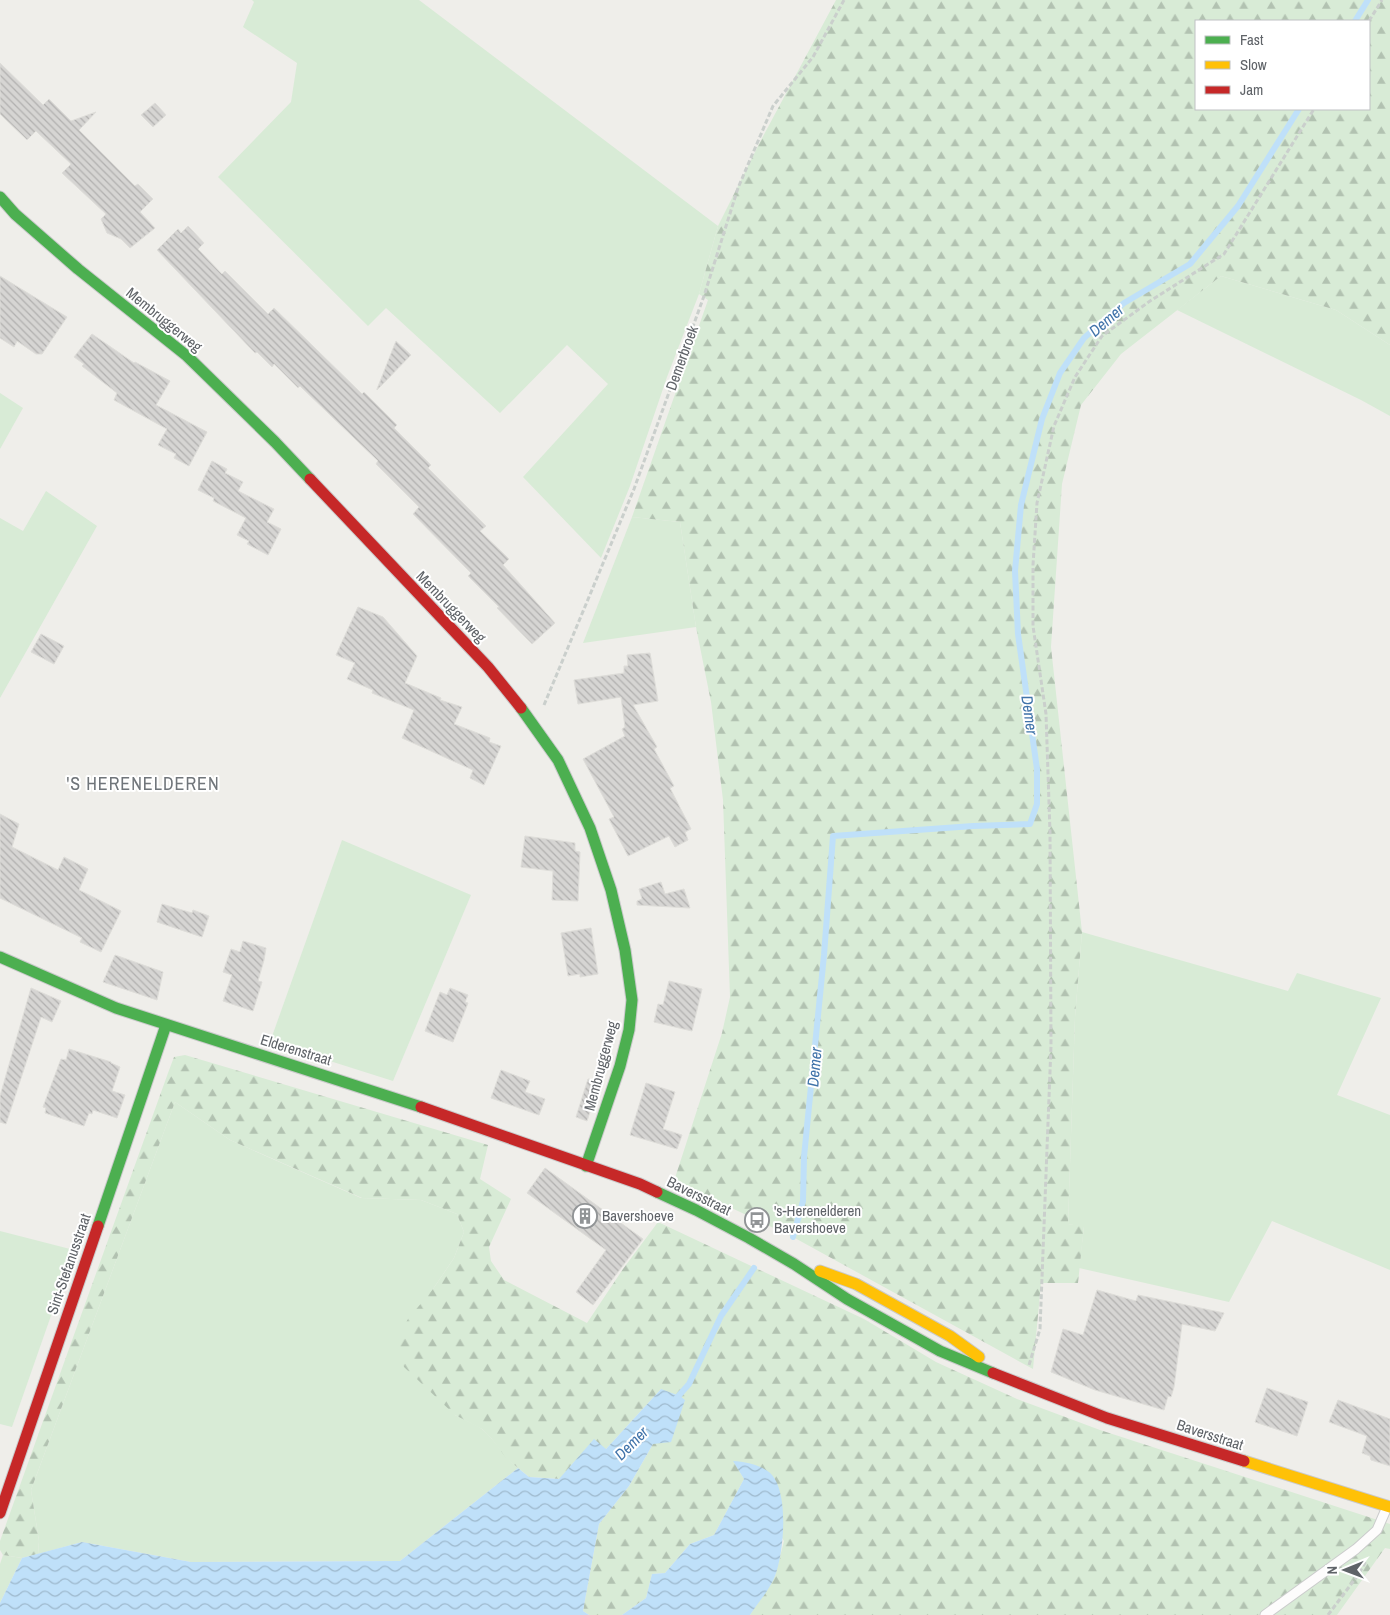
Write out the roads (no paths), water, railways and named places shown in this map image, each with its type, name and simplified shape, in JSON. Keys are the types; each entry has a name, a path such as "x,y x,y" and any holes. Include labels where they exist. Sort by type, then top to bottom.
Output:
{"main road":[{"name":"Membruggerweg","path":"0,197 15,214 78,269 187,356 275,442 488,667 535,726 558,760 590,828 611,890 625,950 632,1000 629,1030 620,1066 586,1166"},
{"name":"Elderenstraat","path":"0,957 116,1008 375,1091 586,1166"},
{"name":"Sint-Stefanusstraat","path":"0,1513 166,1025"},
{"name":"Baversstraat","path":"586,1166 640,1184 696,1210 794,1264 847,1299 940,1350 1022,1385 1108,1418 1388,1507"},
{"name":"Baversstraat","path":"794,1264 856,1284 950,1336 978,1357 1022,1385"}],"lane":[{"path":"1266,1615 1356,1549 1377,1530 1388,1507"}],"water":[{"path":"661,1389 680,1396 685,1400 671,1442 653,1444 629,1486 599,1524 583,1611 589,1615 0,1615 0,1603 22,1558 82,1542 191,1562 400,1561 518,1468 529,1477 559,1479 594,1439 606,1449"},
{"path":"733,1461 752,1464 769,1472 776,1480 782,1506 783,1537 778,1566 770,1586 750,1615 622,1615 646,1598 652,1574 665,1573 690,1544 714,1535 744,1479"}],"waterway":[{"name":"Demer","path":"1356,20 1368,0"},
{"name":"Demer","path":"793,1237 803,1201 804,1157 824,955 833,836 1030,824 1037,804 1037,769 1018,634 1015,571 1021,505 1042,419 1060,373 1084,338 1124,303 1190,264 1238,206 1298,110"},
{"name":"Demer","path":"674,1401 689,1384 721,1316 754,1268"}],"place":[{"name":"Bavershoeve","path":"585,1216"},
{"name":"'s-Herenelderen Bavershoeve","path":"757,1220"}],"district":[{"name":"'S HERENELDEREN","path":"143,784"}]}
